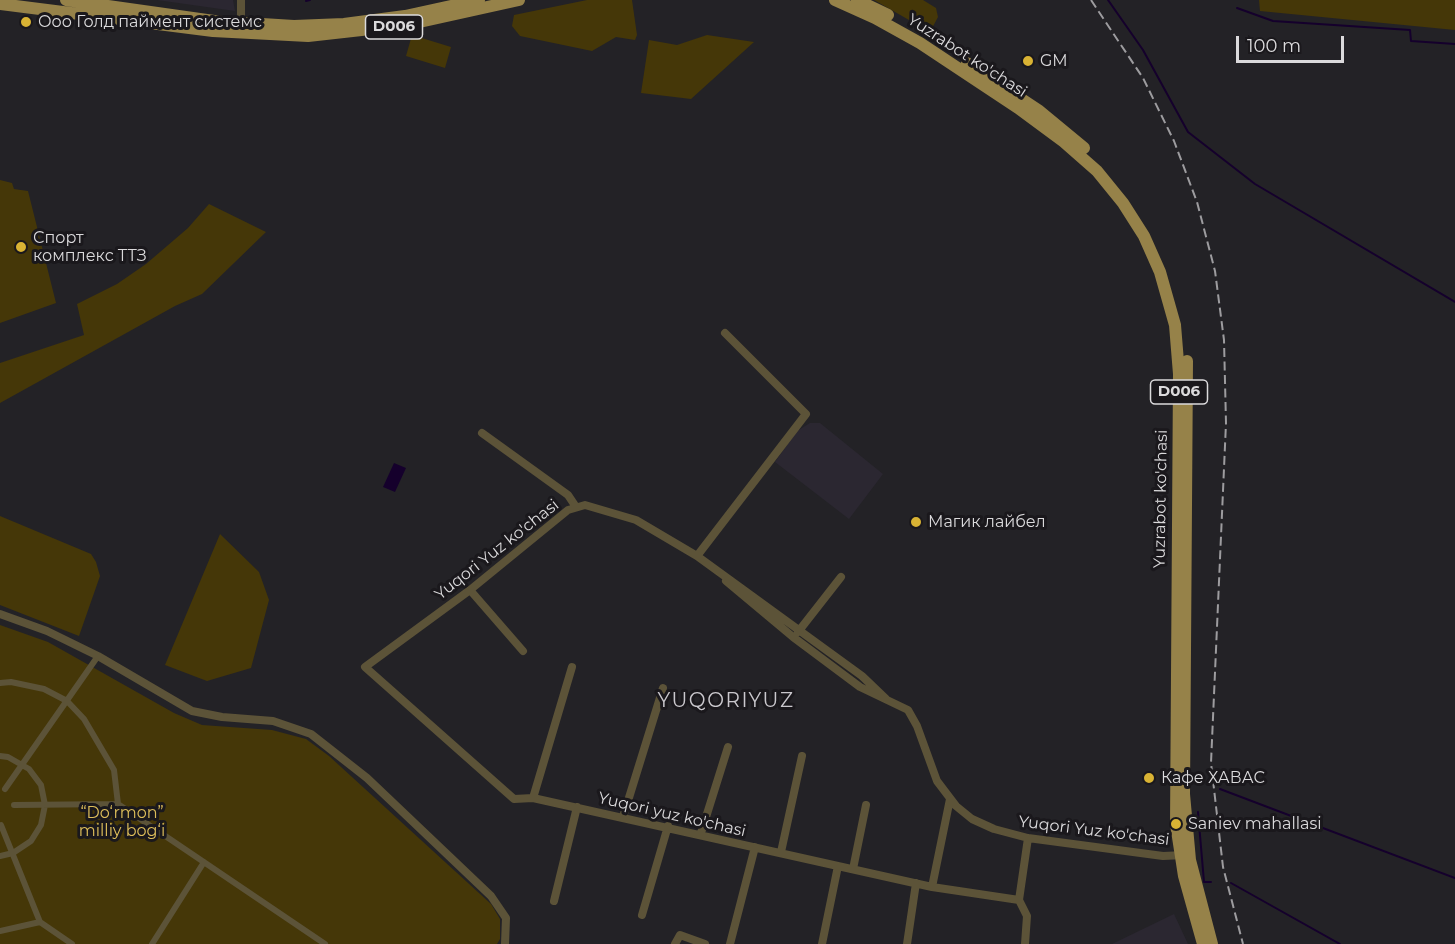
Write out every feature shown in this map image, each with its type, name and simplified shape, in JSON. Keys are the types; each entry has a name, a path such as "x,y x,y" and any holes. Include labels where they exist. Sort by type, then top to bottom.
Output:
{"main road":[{"name":"D006","path":"66,0 241,24 333,25 406,21 479,0"},
{"name":"D006","path":"0,4 195,29 265,35 346,34 519,0"},
{"name":"Yuzrabot ko'chasi","path":"835,0 920,43 1056,135 1085,160 1114,192 1150,248 1168,297 1179,357 1180,741 1185,855 1203,944"},
{"name":"Yuzrabot ko'chasi","path":"857,0 939,45 1024,100 1066,132 1101,165 1127,195 1150,231 1162,257 1181,314 1187,363 1180,741"},
{"name":"Yuzrabot ko'chasi","path":"1185,855 1212,944"}],"street":[{"path":"241,0 241,24"},
{"path":"697,556 806,414 725,333"},
{"path":"482,433 568,495 576,507"},
{"name":"Yuqori Yuz ko'chasi","path":"365,667 470,590 568,510 591,506 636,520 697,556 800,629 862,676 886,699"},
{"name":"Yuqori Yuz ko'chasi","path":"717,571 737,592 860,687 908,710 917,726 937,780 950,799 982,824 1028,838 1185,855"},
{"path":"793,637 841,577"},
{"path":"470,590 523,651"},
{"path":"0,614 47,631 98,656 192,711 222,717 273,721 311,734 336,752 491,896 506,918 505,944"},
{"path":"5,789 98,656"},
{"name":"Yuqori yuz ko'chasi","path":"365,667 513,798 533,798 701,833 932,887 1019,900"},
{"path":"533,798 572,667"},
{"path":"0,683 11,682 44,689 68,701 90,727 114,770 118,804"},
{"path":"623,818 663,688"},
{"path":"701,833 728,747"},
{"path":"0,756 23,764 40,785 45,805 41,825 31,841 13,853 0,856"},
{"path":"781,852 802,756"},
{"path":"932,887 950,799"},
{"path":"14,805 118,804 325,944"},
{"path":"853,869 866,805"},
{"path":"555,901 577,807"},
{"path":"2,825 40,922 72,944"},
{"path":"642,915 668,826"},
{"path":"1025,944 1027,916 1019,900 1028,838"},
{"path":"730,944 754,847"},
{"path":"152,944 204,862"},
{"path":"822,944 838,866"},
{"path":"907,944 916,883"},
{"path":"0,931 40,922"},
{"path":"675,944 680,935 705,944"}],"shaded area":[{"path":"157,0 233,0 235,11"},
{"path":"810,423 820,423 883,474 849,519 775,462 797,431"},
{"path":"394,463 406,468 395,492 383,487"},
{"path":"1174,914 1188,944 1112,944"}],"green space":[{"path":"587,0 632,0 637,35 635,40 616,37 592,51 520,36 512,26 514,15"},
{"path":"874,0 923,0 936,8 938,17 930,32"},
{"path":"1259,0 1455,0 1455,30 1260,11"},
{"path":"412,35 451,47 445,68 406,56"},
{"path":"707,35 754,42 691,99 641,93 649,40 677,45"},
{"name":"Спорт комплекс ТТЗ","path":"0,180 12,183 14,189 28,191 56,303 0,323"},
{"path":"209,204 266,232 202,294 175,306 0,403 0,363 84,335 77,304 117,284 146,264 188,228"},
{"path":"0,516 91,554 100,576 79,636 0,605"},
{"path":"220,534 259,572 269,600 251,668 207,681 165,665"},
{"name":"“Do‘rmon” milliy bog‘i","path":"0,625 48,642 174,713 202,725 272,730 306,739 329,756 491,904 500,919 500,939 497,944 0,944"}],"waterway":[{"path":"306,1 310,0"},
{"path":"1108,0 1143,50 1188,132 1255,184 1455,302"},
{"path":"1237,8 1273,21 1410,30 1411,41 1455,44"},
{"path":"1220,789 1455,878"},
{"path":"1198,812 1204,882 1211,882"},
{"path":"1231,883 1340,944"}],"railway":[{"path":"1091,0 1143,78 1174,141 1197,202 1215,271 1224,340 1226,423 1211,763 1223,867 1243,944"}],"place":[{"name":"Ооо Голд паймент системс","path":"26,22"},
{"name":"GM","path":"1028,61"},
{"name":"Спорт комплекс ТТЗ","path":"21,247"},
{"name":"Магик лайбел","path":"916,522"},
{"name":"Кафе ХАВАС","path":"1149,778"},
{"name":"Saniev mahallasi","path":"1176,824"}],"district":[{"name":"YUQORIYUZ","path":"726,701"}]}
